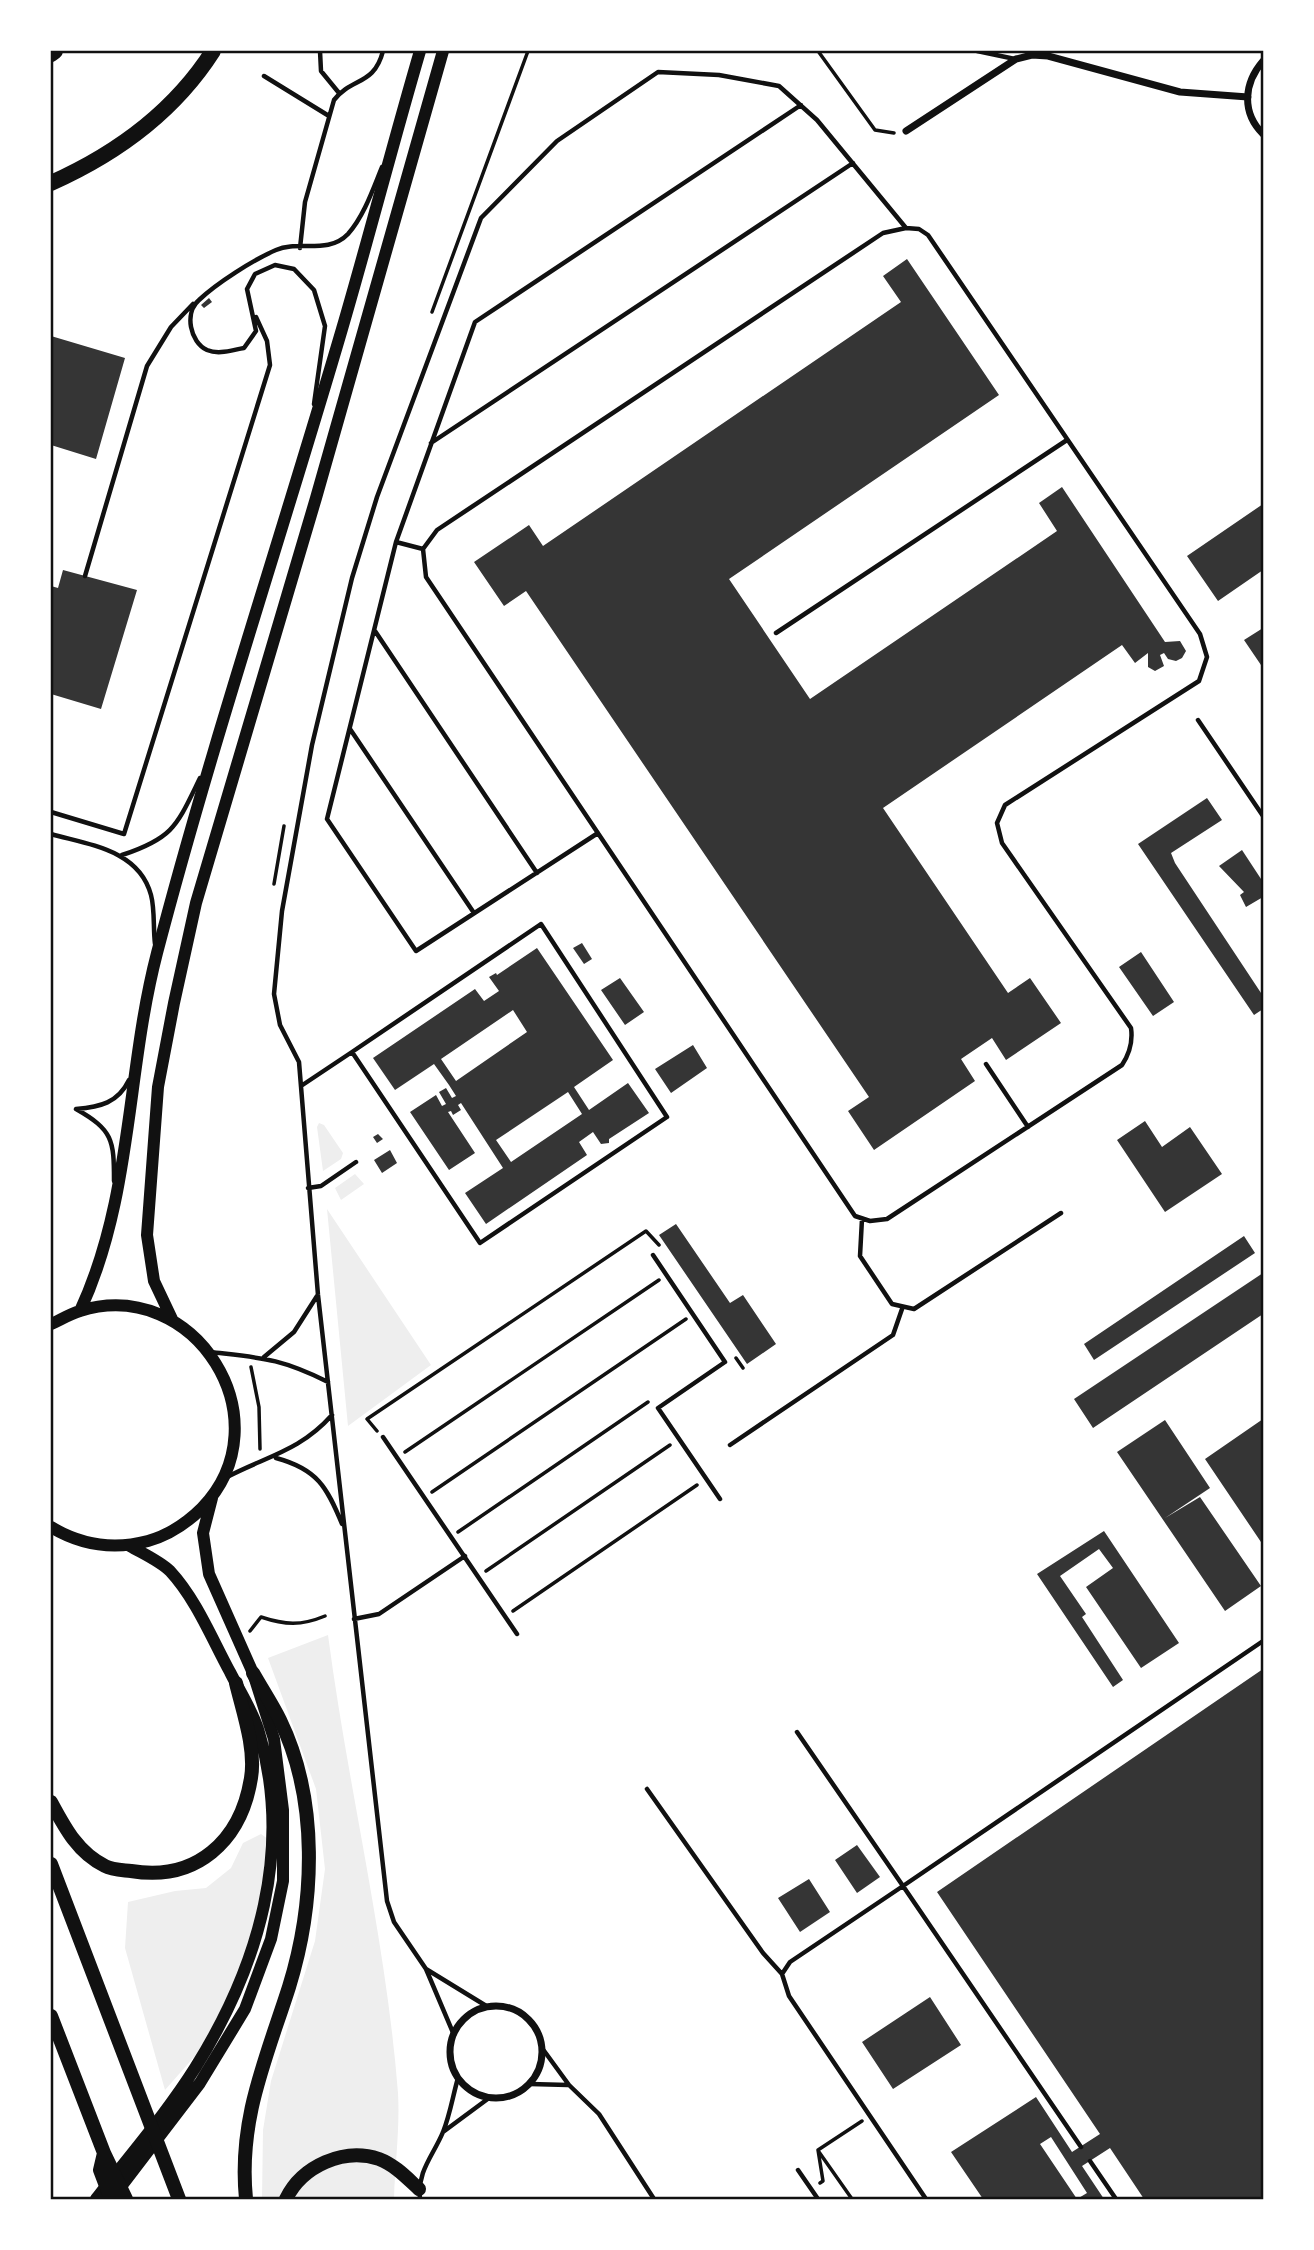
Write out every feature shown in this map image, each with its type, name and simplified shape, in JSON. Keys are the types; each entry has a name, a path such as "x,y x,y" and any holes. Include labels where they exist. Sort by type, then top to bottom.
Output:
{"highway":[{"path":"51,183 128,141 181,93 213,51"},
{"path":"246,2199 248,2112 298,1951 311,1858 301,1785 289,1746 281,1721 253,1673"},
{"path":"51,1802 76,1845 106,1867 147,1874 184,1869 216,1851 240,1819 252,1776 247,1732 236,1684"},
{"path":"51,1864 178,2199"},
{"path":"51,2016 104,2153 126,2199"},
{"path":"104,2153 100,2170 111,2199"},
{"path":"286,2199 303,2177 320,2164 349,2156 381,2160 397,2169 419,2194"}],"main road":[{"path":"80,1311 98,1272 114,1215 128,1142 136,1067 156,955 313,418 341,331 420,51"},
{"path":"172,1319 154,1281 147,1235 158,1087 174,1003 196,903 328,459 443,51"},
{"path":"51,1324 80,1311 111,1305 142,1308 172,1319 210,1352 227,1381 235,1413 234,1447 223,1479 212,1498 189,1521 161,1537 130,1546 98,1545 66,1536 51,1527"},
{"path":"111,2199 200,2083 245,2009 271,1939 283,1881 283,1810 274,1740 253,1673 209,1574 203,1533 212,1498"},
{"path":"96,2199 194,2071 229,2011 253,1950 269,1891 274,1822 267,1766 257,1727 198,1611 169,1570 130,1546"}],"street":[{"path":"906,131 1016,59 1032,55 1048,55 1180,92 1248,97"},
{"path":"1263,61 1254,72 1248,97 1252,119 1263,134"},
{"path":"488,2007 512,2008 526,2016 537,2028 542,2048 539,2072 530,2084 505,2098 489,2098 475,2094 458,2078 450,2057 454,2035 467,2015 488,2007"}],"lane":[{"path":"320,51 321,71 339,93"},
{"path":"300,248 305,202 329,116 339,93 369,78 380,64 383,51"},
{"path":"977,51 1016,59"},
{"path":"454,2035 426,1969 394,1922 387,1901 317,1295 299,1062 275,1009 282,911 309,758 352,578 377,497 481,218 557,141 657,72 719,75 779,86 817,120 906,228"},
{"path":"264,76 329,116"},
{"path":"598,833 416,951 327,819 396,542 475,322 801,105"},
{"path":"85,576 147,366 172,327 197,301 279,248 330,245 347,235 366,204 398,127"},
{"path":"431,443 853,163"},
{"path":"906,228 919,229 928,236 1067,440 1200,634 1207,657 1199,681 1005,805 1000,814 998,834 1002,843 1131,1028 1132,1037 1122,1065 887,1219 862,1219 855,1216 425,577 423,549 437,530 883,233 906,228"},
{"path":"197,301 190,321 194,339 207,350 223,353 244,348 256,331 247,289 255,274 275,265 294,269 314,290 325,326 313,418"},
{"path":"51,812 124,834 270,365 267,341 252,308"},
{"path":"776,634 1067,440"},
{"path":"396,542 423,549"},
{"path":"374,630 537,873"},
{"path":"1198,720 1263,817"},
{"path":"350,728 474,914"},
{"path":"121,855 155,844 179,820 214,752"},
{"path":"51,834 121,855 141,870 151,896 156,955"},
{"path":"301,1087 352,1052 541,924 667,1117 480,1243 352,1052"},
{"path":"986,1064 1028,1127"},
{"path":"114,1215 114,1148 100,1122 76,1109 102,1107 123,1094 136,1067"},
{"path":"308,1188 321,1186 356,1162"},
{"path":"862,1219 860,1256 892,1304 902,1309 914,1309 1061,1213"},
{"path":"653,1255 725,1362 658,1408 720,1499"},
{"path":"264,1357 294,1332 317,1295"},
{"path":"730,1445 893,1335 902,1309"},
{"path":"210,1352 264,1357 292,1365 328,1383"},
{"path":"223,1479 260,1460 275,1457 315,1434 332,1415"},
{"path":"383,1437 517,1634"},
{"path":"275,1457 293,1463 321,1481 344,1528"},
{"path":"354,1619 379,1614 464,1556"},
{"path":"782,1973 790,1962 1263,1641"},
{"path":"797,1732 1081,2147"},
{"path":"647,1789 763,1953 782,1973 789,1996 926,2199"},
{"path":"426,1969 488,2007"},
{"path":"542,2048 569,2085 599,2113 654,2199"},
{"path":"419,2194 426,2159 443,2133 458,2078"},
{"path":"530,2084 569,2085"},
{"path":"443,2133 489,2098"},
{"path":"1090,2161 1116,2199"},
{"path":"798,2170 818,2199"}],"path":[{"path":"818,51 875,130 882,134 906,131"},
{"path":"383,1437 367,1419 646,1231 662,1250"},
{"path":"397,1457 666,1275"},
{"path":"424,1497 693,1314"},
{"path":"720,1354 729,1348 743,1368"},
{"path":"248,1354 258,1407 260,1460"},
{"path":"451,1536 662,1393 667,1402"},
{"path":"478,1576 679,1439"},
{"path":"505,1616 706,1479"},
{"path":"249,1633 257,1618 261,1617 292,1625 306,1624 325,1616"},
{"path":"818,2150 869,2116"},
{"path":"811,2189 823,2181 818,2150"},
{"path":"818,2150 852,2199"}],"shaded area":[{"path":"319,1123 324,1125 343,1153 341,1159 323,1171 317,1127"},
{"path":"355,1174 364,1184 341,1200 335,1188"},
{"path":"327,1209 431,1365 348,1426"},
{"path":"328,1635 376,1921 392,2035 398,2093 394,2199 262,2199 263,2130 271,2081 315,1941 325,1869 316,1789 268,1658"},
{"path":"261,1834 275,1844 275,1884 226,2006 209,2040 165,2090 125,1948 128,1902 175,1891 206,1888 231,1868 243,1843"}],"building":[{"path":"907,259 999,395 729,579 810,699 1057,531 1039,503 1062,487 1165,642 1180,641 1186,651 1182,658 1176,661 1168,659 1164,653 1160,655 1164,666 1155,671 1148,667 1148,653 1135,663 1122,645 883,808 1008,993 1030,978 1061,1023 1006,1060 992,1038 961,1059 975,1081 874,1150 848,1111 869,1097 526,591 504,606 474,562 529,525 543,546 901,302 883,276"},
{"path":"209,298 212,302 204,308 201,305"},
{"path":"51,336 125,358 96,459 51,445"},
{"path":"1263,504 1263,570 1218,601 1187,556"},
{"path":"63,570 137,590 101,709 51,694 51,586 58,588"},
{"path":"1263,628 1263,668 1244,640"},
{"path":"1207,798 1222,820 1171,853 1263,996 1263,1009 1254,1015 1138,844"},
{"path":"1242,850 1263,882 1263,897 1246,907 1240,895 1244,892 1219,866"},
{"path":"582,943 592,959 584,964 573,948"},
{"path":"537,948 613,1060 574,1087 589,1110 628,1083 649,1113 609,1139 609,1143 601,1144 593,1132 579,1142 587,1155 486,1224 465,1193 503,1168 461,1103 458,1105 461,1110 453,1115 451,1111 448,1112 475,1153 449,1170 410,1112 436,1095 442,1106 446,1104 439,1092 446,1088 452,1098 456,1096 449,1085 434,1064 395,1090 373,1058 475,989 484,1001 499,991 489,977 496,973 497,975","holes":["513,1010 527,1032 456,1081 441,1059","568,1092 582,1114 511,1162 496,1140"]},
{"path":"1141,952 1174,1002 1153,1016 1119,967"},
{"path":"620,978 644,1012 625,1025 601,990"},
{"path":"693,1045 707,1068 671,1093 655,1069"},
{"path":"1145,1121 1162,1147 1190,1127 1222,1174 1165,1212 1117,1140"},
{"path":"378,1134 383,1139 377,1143 373,1137"},
{"path":"390,1150 397,1163 382,1173 374,1160"},
{"path":"676,1224 730,1303 743,1295 776,1344 747,1364 659,1235"},
{"path":"1244,1236 1255,1253 1094,1360 1084,1344"},
{"path":"1263,1273 1263,1314 1093,1428 1074,1399"},
{"path":"1263,1419 1263,1545 1205,1459"},
{"path":"1165,1420 1210,1488 1165,1518 1200,1497 1261,1586 1225,1611 1117,1452"},
{"path":"1104,1531 1179,1643 1141,1668 1086,1587 1113,1568 1099,1549 1060,1576 1086,1614 1082,1617 1123,1680 1113,1687 1037,1574"},
{"path":"1263,1669 1263,2199 1144,2199 1110,2148 1082,2166 1104,2199 1077,2199 983,2199 951,2152 1036,2097 1072,2152 1100,2134 937,1892","holes":["1051,2137 1087,2193 1077,2199 1040,2144"]},
{"path":"857,1845 880,1877 857,1893 835,1860"},
{"path":"809,1879 830,1912 800,1932 778,1898"},
{"path":"930,1997 961,2045 893,2089 862,2042"}]}
